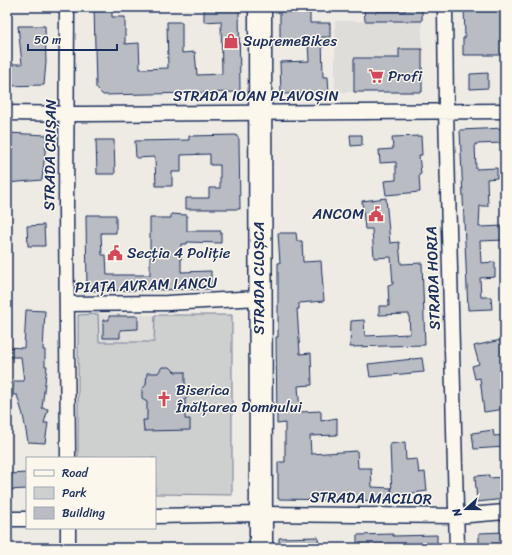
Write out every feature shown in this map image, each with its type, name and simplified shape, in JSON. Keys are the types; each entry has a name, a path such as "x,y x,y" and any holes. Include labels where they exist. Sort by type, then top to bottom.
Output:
{"main road":[{"name":"STRADA CLOȘCA","path":"260,7 259,298 261,548"}],"street":[{"name":"STRADA CRIȘAN","path":"67,7 67,304"},
{"name":"STRADA HORIA","path":"445,7 446,111 457,548"},
{"name":"STRADA IOAN PLAVOȘIN","path":"7,113 68,114 505,111"},
{"name":"PIAȚA AVRAM IANCU","path":"68,457 67,304 167,303 259,298"},
{"name":"STRADA MACILOR","path":"260,514 457,516 505,512"},
{"path":"156,516 260,514"},
{"path":"7,519 26,519"},
{"path":"68,529 68,548"}],"shaded area":[{"path":"335,21 422,21 422,92 335,92"},
{"path":"98,314 155,315 155,342 98,342"},
{"path":"180,542 180,548 87,548 87,543"}],"green space":[{"path":"98,314 99,342 154,342 155,315 232,315 232,495 156,494 156,457 78,457 78,315"}],"building":[{"path":"94,7 112,7 112,17 125,17 125,44 139,43 140,69 168,68 167,22 182,22 182,53 195,52 197,75 222,74 221,21 204,22 204,7 239,7 240,92 103,95 96,88"},
{"path":"280,7 310,7 310,23 330,23 330,37 322,37 323,77 328,77 329,93 281,94 280,62 309,61 308,43 280,43"},
{"path":"405,7 422,7 422,21 365,21 364,8 376,8 376,11 405,11"},
{"path":"464,7 487,7 487,11 505,10 503,38 505,38 505,55 463,55 463,38 465,38"},
{"path":"18,26 45,26 46,62 44,85 7,86 7,64 22,64"},
{"path":"399,49 422,49 422,92 354,92 354,58 399,58"},
{"path":"488,73 488,88 470,89 470,74"},
{"path":"505,128 505,143 475,144 476,169 497,168 497,178 487,179 488,206 480,206 479,227 505,226 505,240 480,241 481,263 495,262 495,277 480,278 481,297 491,297 492,309 468,310 460,130"},
{"path":"7,133 47,135 42,180 7,183"},
{"path":"236,135 239,139 240,209 186,209 186,198 209,198 209,188 220,188 220,165 210,165 210,154 181,155 181,172 172,172 172,186 156,186 155,157 136,158 135,141 189,140 189,136"},
{"path":"350,135 362,135 362,145 351,146"},
{"path":"421,136 422,155 419,155 421,174 419,175 420,192 386,195 384,181 396,180 396,162 380,163 379,150 393,149 392,137"},
{"path":"96,140 114,140 115,174 97,174"},
{"path":"386,198 390,243 399,242 401,264 422,263 425,345 350,347 351,321 364,320 365,336 410,334 409,314 379,315 379,306 389,306 388,285 393,284 391,257 374,258 372,229 365,229 362,201"},
{"path":"171,214 187,215 187,231 221,231 221,243 187,242 187,244 181,244 181,272 211,271 211,289 87,291 86,215 116,215 116,233 101,233 102,255 106,255 107,275 150,275 150,218 171,218"},
{"path":"44,225 45,246 28,246 27,226"},
{"path":"278,233 296,233 297,241 302,241 303,262 321,261 324,301 299,303 299,309 297,309 300,354 311,353 312,385 298,386 300,412 321,411 321,421 337,418 337,435 310,436 311,454 357,451 358,468 371,468 372,487 391,488 391,501 278,499 278,462 285,462 285,423 277,424 276,337 278,337 278,263 280,263"},
{"path":"26,310 45,311 43,350 45,350 45,366 47,366 42,408 48,409 44,423 48,423 45,443 28,442 23,415 17,395 13,395 14,381 24,381 21,357 7,357 7,347 24,348"},
{"path":"109,316 138,316 138,329 120,330 120,338 103,338 103,320 109,320"},
{"path":"505,339 505,409 484,412 480,378 475,379 472,366 479,364 474,346"},
{"path":"422,358 424,372 370,377 368,364"},
{"name":"Biserica Înălțarea Domnului","path":"162,367 170,367 175,372 185,372 185,385 189,387 189,396 185,399 185,419 190,419 190,430 144,431 143,420 147,420 147,402 142,399 142,389 146,385 147,373 158,373"},
{"path":"493,430 494,436 505,435 505,447 474,449 472,433"},
{"path":"405,442 406,460 417,459 419,473 425,472 427,491 392,496 390,444"},
{"path":"26,473 26,489 9,490 9,474"},
{"path":"489,475 489,478 505,477 505,499 477,502 475,476"},
{"path":"505,532 505,548 479,548 479,533"},
{"path":"393,534 393,536 437,535 437,548 357,548 357,535"},
{"path":"318,537 319,548 279,548 279,538"}],"place":[{"name":"SupremeBikes","path":"231,41"},
{"name":"Profi","path":"376,76"},
{"name":"ANCOM","path":"376,214"},
{"name":"Secția 4 Poliție","path":"115,253"},
{"name":"Biserica Înălțarea Domnului","path":"164,399"}]}
